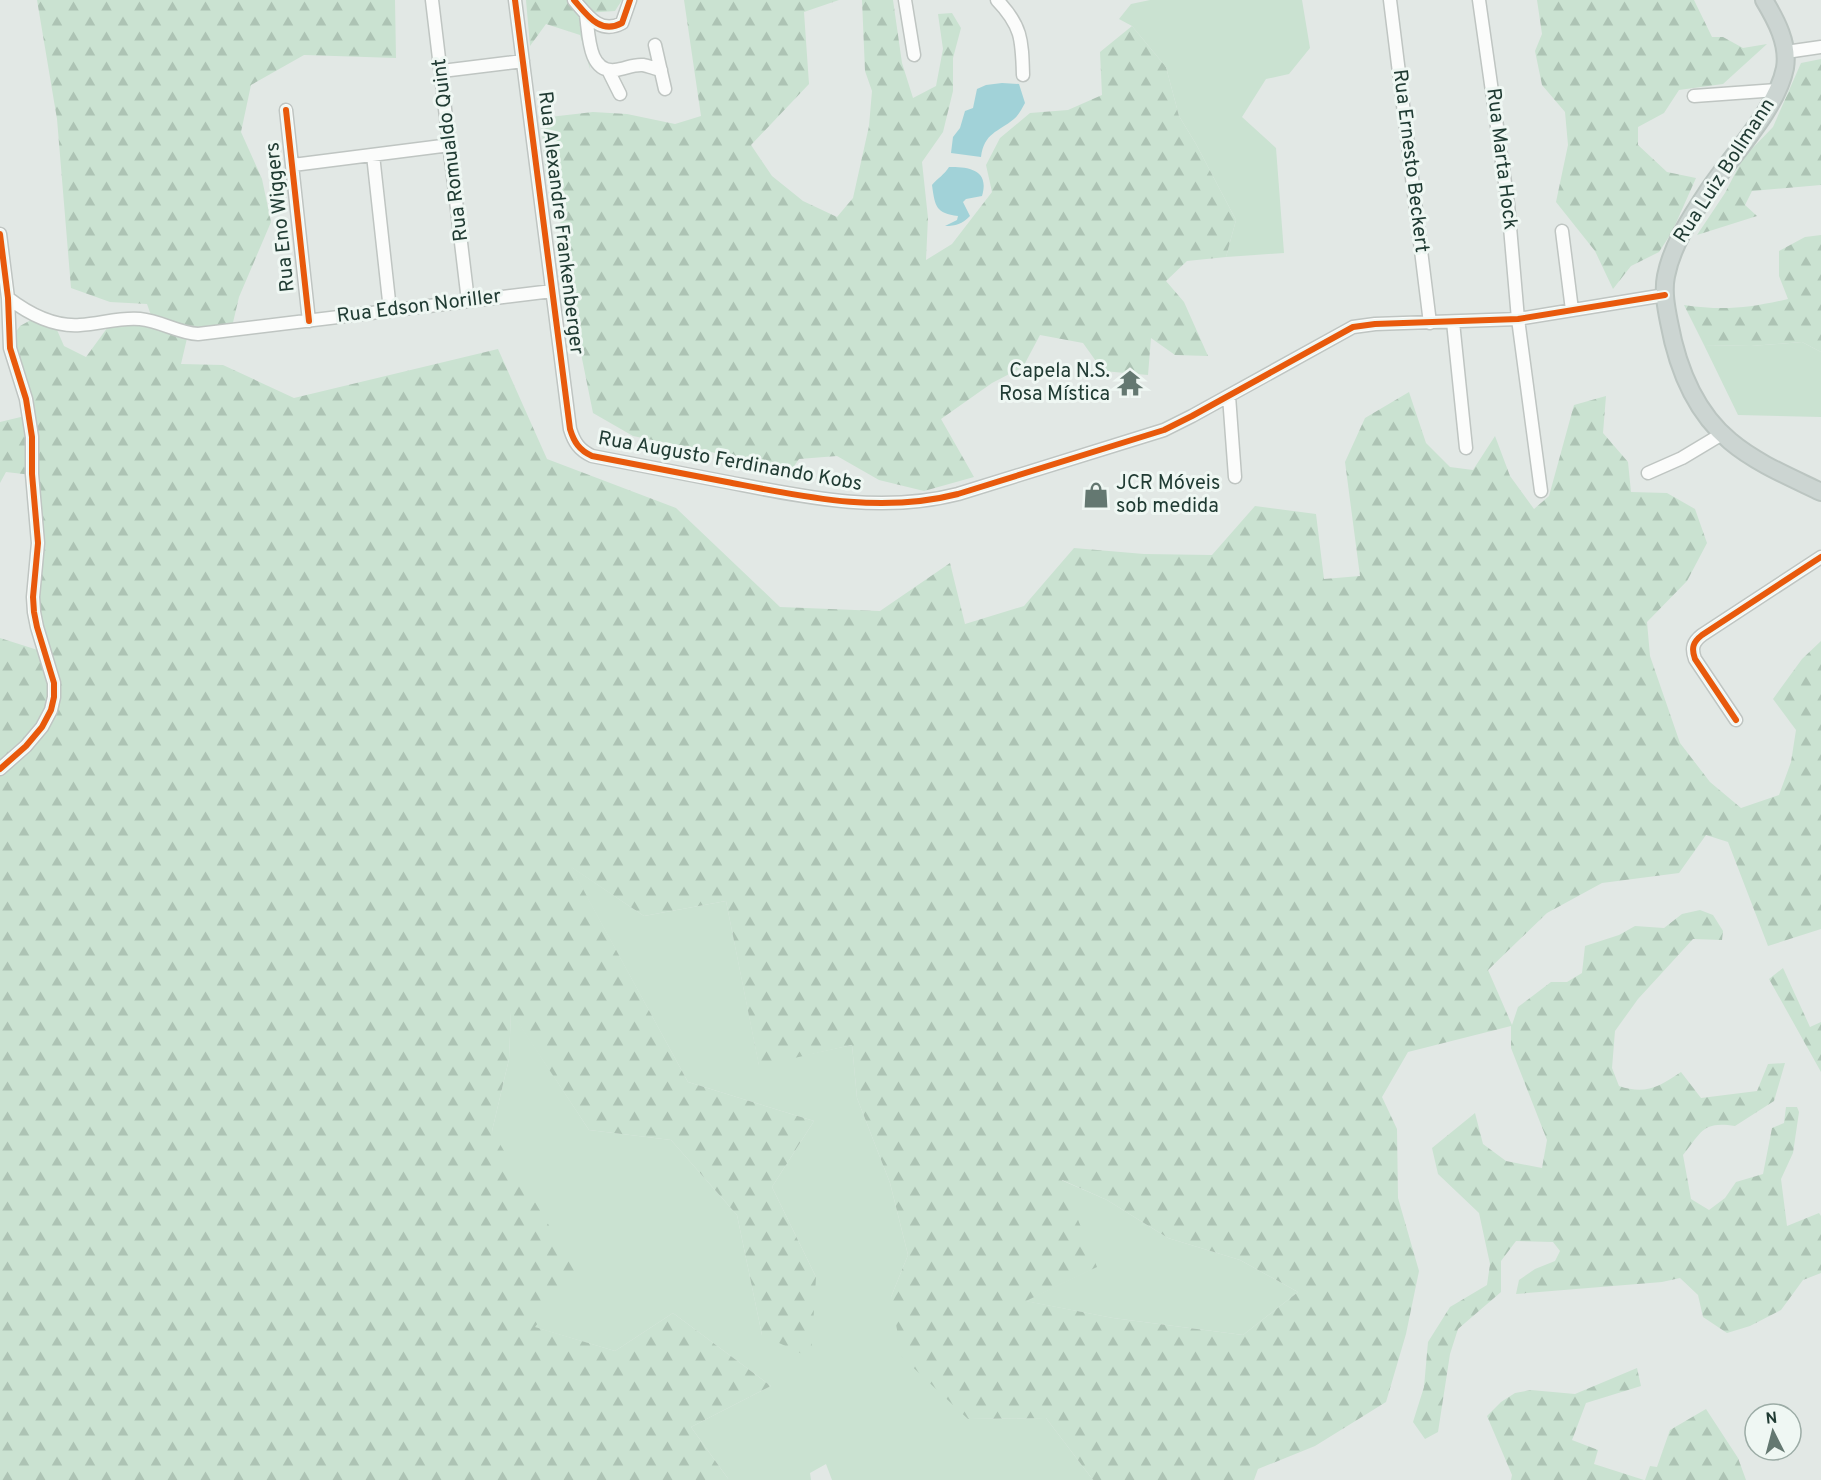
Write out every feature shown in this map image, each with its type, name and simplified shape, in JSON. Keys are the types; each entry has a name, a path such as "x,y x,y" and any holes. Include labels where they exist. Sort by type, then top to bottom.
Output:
{"main road":[{"path":"1764,0 1779,30 1786,52"},
{"name":"Rua Luiz Bollmann","path":"1786,52 1785,70 1769,105 1724,166 1689,220 1668,266 1665,295 1674,345 1685,379 1699,405 1722,434 1755,459 1821,492"}],"street":[{"name":"Rua Romualdo Quint","path":"432,0 468,301"},
{"name":"Rua Alexandre Frankenberger","path":"515,0 570,429 579,448"},
{"path":"574,0 586,15 600,26 607,28 622,23 630,0"},
{"path":"905,0 914,55"},
{"path":"997,0 1016,24 1022,45 1023,75"},
{"name":"Rua Ernesto Beckert","path":"1390,0 1430,323"},
{"name":"Rua Marta Hock","path":"1479,0 1508,204 1518,319 1541,491"},
{"path":"586,15 597,64 608,70 620,94"},
{"path":"655,45 665,89"},
{"path":"1786,52 1821,47"},
{"path":"442,71 523,61"},
{"path":"608,70 643,65 661,70"},
{"path":"1694,96 1777,90"},
{"name":"Rua Eno Wiggers","path":"286,110 309,321"},
{"path":"293,165 450,145"},
{"path":"373,155 390,310"},
{"path":"1562,231 1572,310"},
{"path":"0,234 8,298 10,348 26,399 32,437 32,474 38,543 33,597 34,612 54,682 51,710 42,727 26,746 0,769"},
{"name":"Rua Edson Noriller","path":"8,298 22,308 54,323 68,325 131,318 153,321 188,334 198,334 552,291"},
{"name":"Rua Augusto Ferdinando Kobs","path":"579,448 602,458 764,489 856,503 896,504 928,501 958,494 1150,435 1229,396 1346,330 1375,324 1518,319 1665,295"},
{"path":"1454,322 1466,448"},
{"path":"1229,396 1235,477"},
{"path":"1648,473 1682,458 1722,434"},
{"path":"1736,720 1695,659 1693,645 1702,635 1821,557"}],"green space":[{"path":"37,0 395,0 396,58 304,55 251,85 241,132 262,179 271,222 239,297 231,331 188,334 181,364 223,365 294,398 498,349 547,459 676,508 780,607 880,611 950,563 965,624 1024,606 1074,548 1144,554 1212,555 1255,506 1316,514 1324,579 1360,576 1345,462 1365,418 1409,392 1426,443 1450,467 1473,470 1495,436 1510,476 1534,509 1549,496 1574,405 1606,396 1603,433 1628,462 1631,492 1667,493 1695,509 1707,543 1687,581 1647,622 1650,656 1680,743 1710,782 1741,808 1779,795 1791,762 1796,730 1773,699 1802,659 1821,641 1821,929 1768,946 1728,842 1706,835 1679,873 1602,883 1547,913 1488,970 1512,1025 1518,1007 1551,982 1567,982 1582,973 1585,946 1619,935 1635,926 1664,928 1682,914 1700,910 1713,915 1723,931 1722,940 1693,939 1638,999 1615,1031 1612,1068 1619,1086 1637,1090 1652,1088 1681,1072 1701,1098 1757,1091 1768,1064 1785,1063 1774,1101 1735,1126 1709,1127 1699,1134 1683,1155 1691,1199 1709,1210 1725,1198 1736,1182 1763,1174 1772,1128 1784,1123 1786,1107 1797,1107 1799,1112 1793,1153 1781,1179 1787,1226 1819,1213 1821,1216 1821,1273 1803,1280 1781,1310 1750,1326 1727,1333 1703,1317 1698,1295 1680,1278 1662,1282 1516,1294 1519,1280 1535,1269 1555,1261 1560,1251 1553,1242 1516,1241 1501,1261 1501,1292 1458,1329 1450,1354 1438,1432 1425,1439 1413,1422 1424,1387 1428,1342 1450,1307 1487,1285 1490,1264 1479,1213 1438,1174 1432,1148 1475,1113 1483,1144 1506,1161 1542,1168 1547,1140 1511,1048 1511,1026 1408,1052 1382,1097 1397,1129 1398,1198 1419,1271 1406,1334 1386,1402 1315,1446 1258,1469 1254,1480 1093,1480 1046,1418 968,1419 902,1357 891,1297 908,1255 890,1183 857,1098 852,1045 759,1066 726,901 644,916 571,867 688,1082 814,1121 772,1187 816,1277 811,1358 762,1335 737,1215 671,1140 589,1130 511,1012 509,1059 492,1131 577,1272 535,1327 615,1351 673,1313 771,1386 691,1427 729,1480 0,1480 0,638 44,652 37,627 32,475 6,472 0,483 0,422 29,415 10,340 20,326 38,316 54,323 64,346 86,357 113,320 153,321 147,304 110,302 71,288 57,119","holes":["1062,1180 1107,1200 1168,1238 1240,1260 1298,1292 1243,1335 1113,1318 1026,1301 1097,1267"]},
{"path":"526,0 622,0 615,11 586,13 590,69 580,35 546,24 530,46"},
{"path":"684,0 839,0 804,12 809,84 751,145 772,176 803,201 837,217 853,198 869,126 872,91 865,71 862,0 893,0 902,63 913,98 936,86 943,49 938,14 952,13 961,28 953,58 953,91 943,132 922,162 928,218 926,260 952,244 992,192 986,165 1000,138 1030,113 1068,110 1102,95 1100,52 1132,26 1166,67 1179,116 1236,220 1226,257 1187,261 1166,281 1184,302 1208,356 1175,355 1151,338 1148,375 1103,371 1083,343 1040,335 1023,367 992,383 941,419 974,477 924,491 879,480 837,456 799,459 786,478 730,456 633,436 593,413 574,319 560,220 546,178 541,118 593,112 627,114 675,124 701,116"},
{"path":"1150,0 1302,0 1310,48 1289,74 1266,79 1242,117 1276,148 1284,253 1226,257 1236,220 1179,116 1166,67 1132,26 1119,19 1131,4"},
{"path":"1537,0 1694,0 1712,37 1723,37 1743,48 1767,44 1723,84 1679,90 1664,113 1638,127 1638,145 1667,172 1696,178 1672,232 1659,252 1631,266 1613,289 1595,251 1556,202 1568,145 1565,112 1542,85 1535,51 1542,34"},
{"path":"1821,59 1821,185 1752,191 1745,205 1757,216 1697,235 1725,193 1743,158 1773,127 1801,63"},
{"path":"1821,235 1821,352 1802,342 1751,346 1704,345 1684,305 1736,308 1788,299 1779,276 1779,251 1805,237"},
{"path":"1802,342 1821,352 1821,417 1738,415 1704,345 1751,346"},
{"path":"570,866 644,916 726,901 759,1065 852,1045 857,1098 890,1183 908,1255 891,1297 968,1419 1046,1418 1093,1480 832,1480 826,1464 810,1473 811,1480 729,1480 691,1427 771,1386 673,1313 615,1351 534,1327 492,1131 509,1059 511,1011 589,1130 671,1140 737,1215 762,1335 816,1277 772,1187 814,1121 688,1082"},
{"path":"1783,968 1810,1027 1821,1022 1821,1072 1769,979"},
{"path":"1061,1180 1107,1200 1168,1238 1240,1260 1298,1292 1243,1335 1113,1318 1025,1301 1096,1267"},
{"path":"1637,1368 1641,1386 1586,1403 1572,1440 1598,1450 1594,1464 1644,1480 1511,1480 1512,1475 1487,1416 1501,1402 1515,1393 1531,1390 1575,1394"},
{"path":"1706,1409 1738,1458 1746,1480 1645,1480 1650,1466 1657,1467 1670,1430"}],"water":[{"path":"1002,83 1019,84 1025,103 1019,113 989,138 981,157 951,153 953,137 960,128 965,111 973,108 977,89"},
{"path":"949,167 976,171 983,180 984,187 982,196 966,199 963,202 970,216 959,224 945,226 957,220 958,216 945,213 938,208 932,185"}],"cycle path":[{"path":"515,0 570,429 578,445 592,456 814,498 871,503 929,500 958,494 1164,430 1353,327 1375,324 1518,319 1665,295"},
{"path":"574,0 595,22 607,27 622,23 630,0"},
{"path":"286,110 309,321"},
{"path":"0,234 8,298 10,348 26,399 32,437 32,474 38,543 33,597 34,612 54,683 51,710 42,727 26,746 0,769"},
{"path":"1736,720 1695,659 1693,652 1695,643 1702,635 1821,557"}],"place":[{"name":"Capela N.S. Rosa Mística","path":"1130,383"},
{"name":"JCR Móveis sob medida","path":"1096,495"}]}
